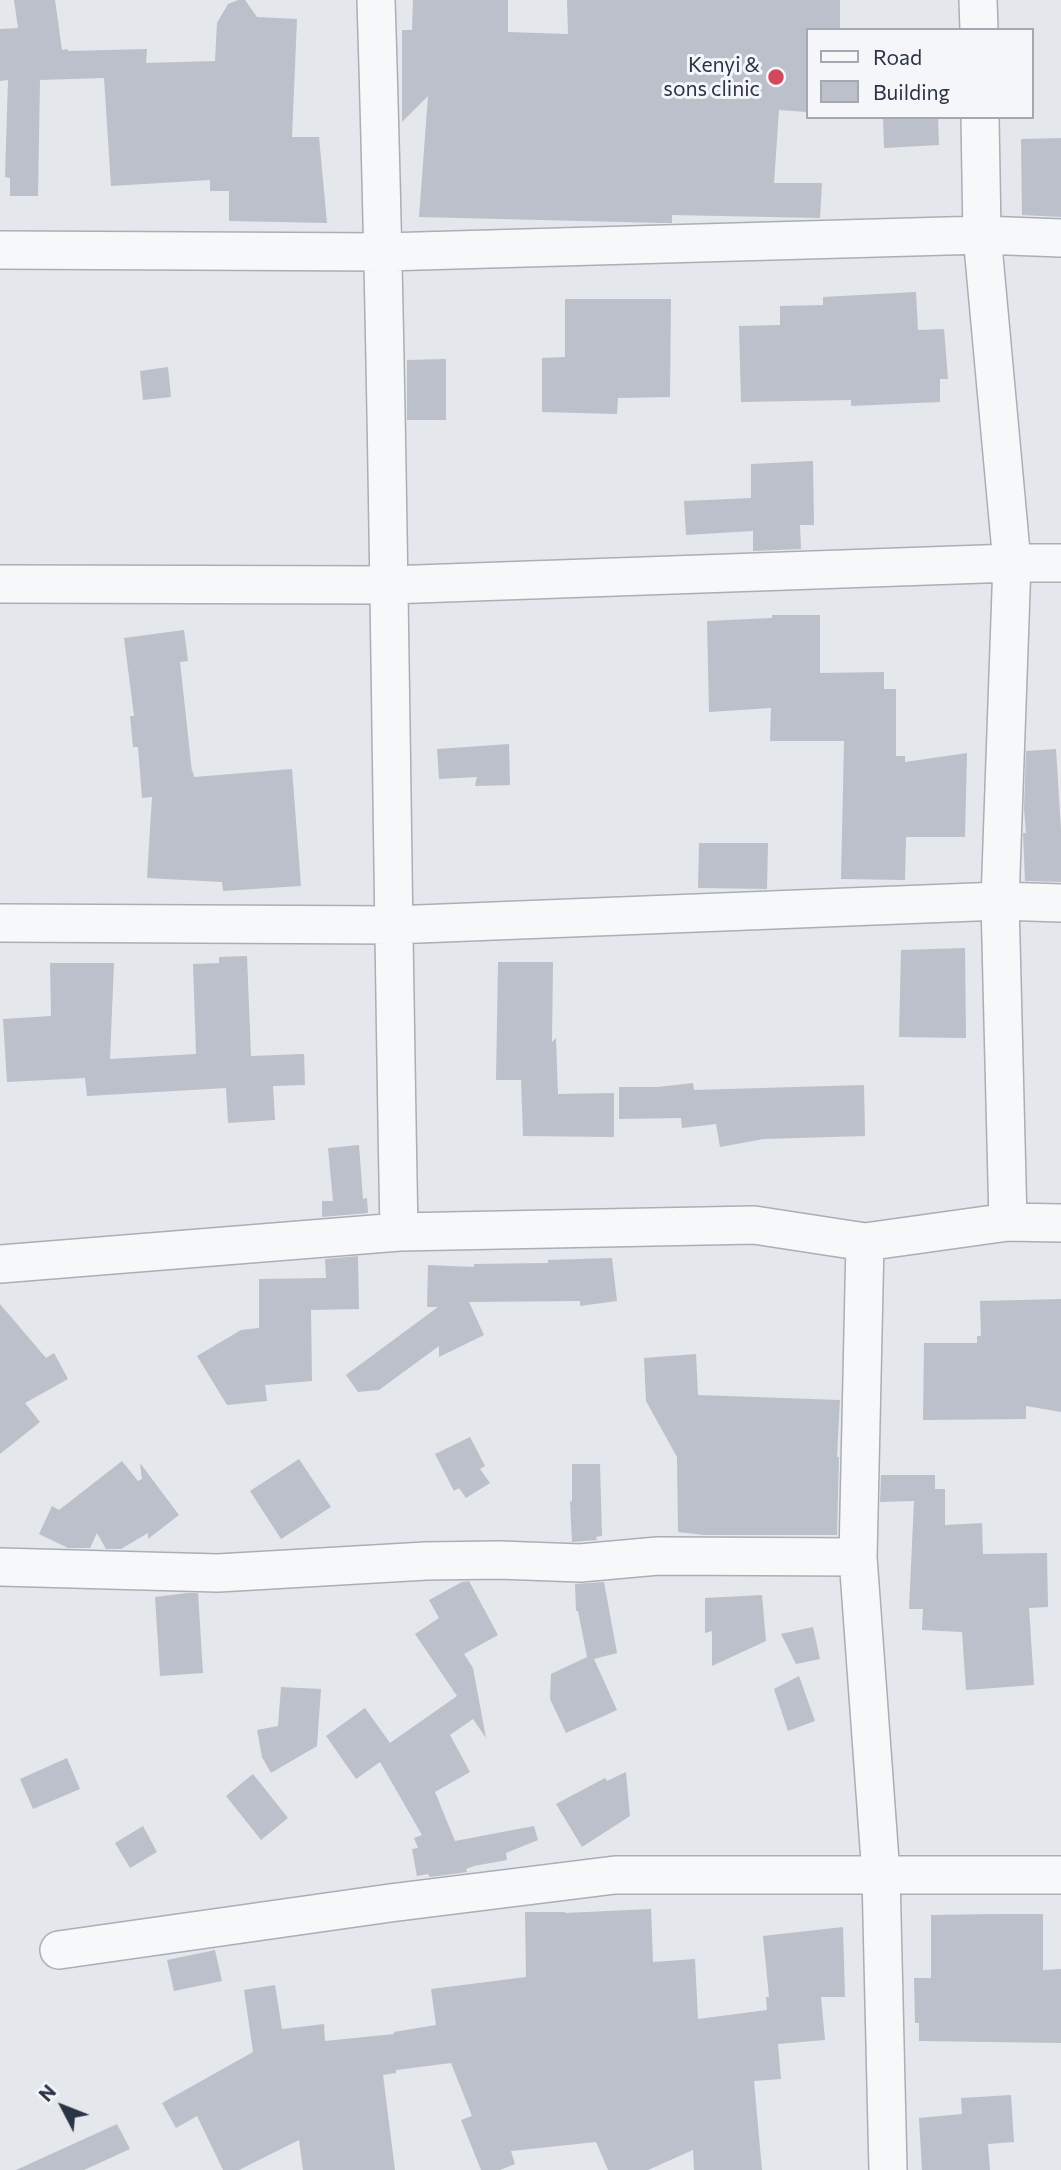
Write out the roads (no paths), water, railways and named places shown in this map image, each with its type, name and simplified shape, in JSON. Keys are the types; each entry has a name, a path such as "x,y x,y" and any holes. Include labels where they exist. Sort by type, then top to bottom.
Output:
{"street":[{"path":"376,0 384,252 399,1232"},
{"path":"978,0 979,28"},
{"path":"980,119 982,235 1012,563 1000,901 1008,1222"},
{"path":"0,250 384,252 982,235 1061,238"},
{"path":"0,584 389,584 1061,563"},
{"path":"0,923 393,925 1000,901 1061,903"},
{"path":"0,1264 399,1232 754,1225 866,1242 1008,1222 1061,1223"},
{"path":"866,1242 858,1557 881,1875 888,2170"},
{"path":"0,1567 218,1573 439,1561 580,1563 658,1556 858,1557"},
{"path":"59,1950 390,1903 615,1875 1061,1875"}],"place":[{"name":"Kenyi & sons clinic","path":"776,77"}]}
